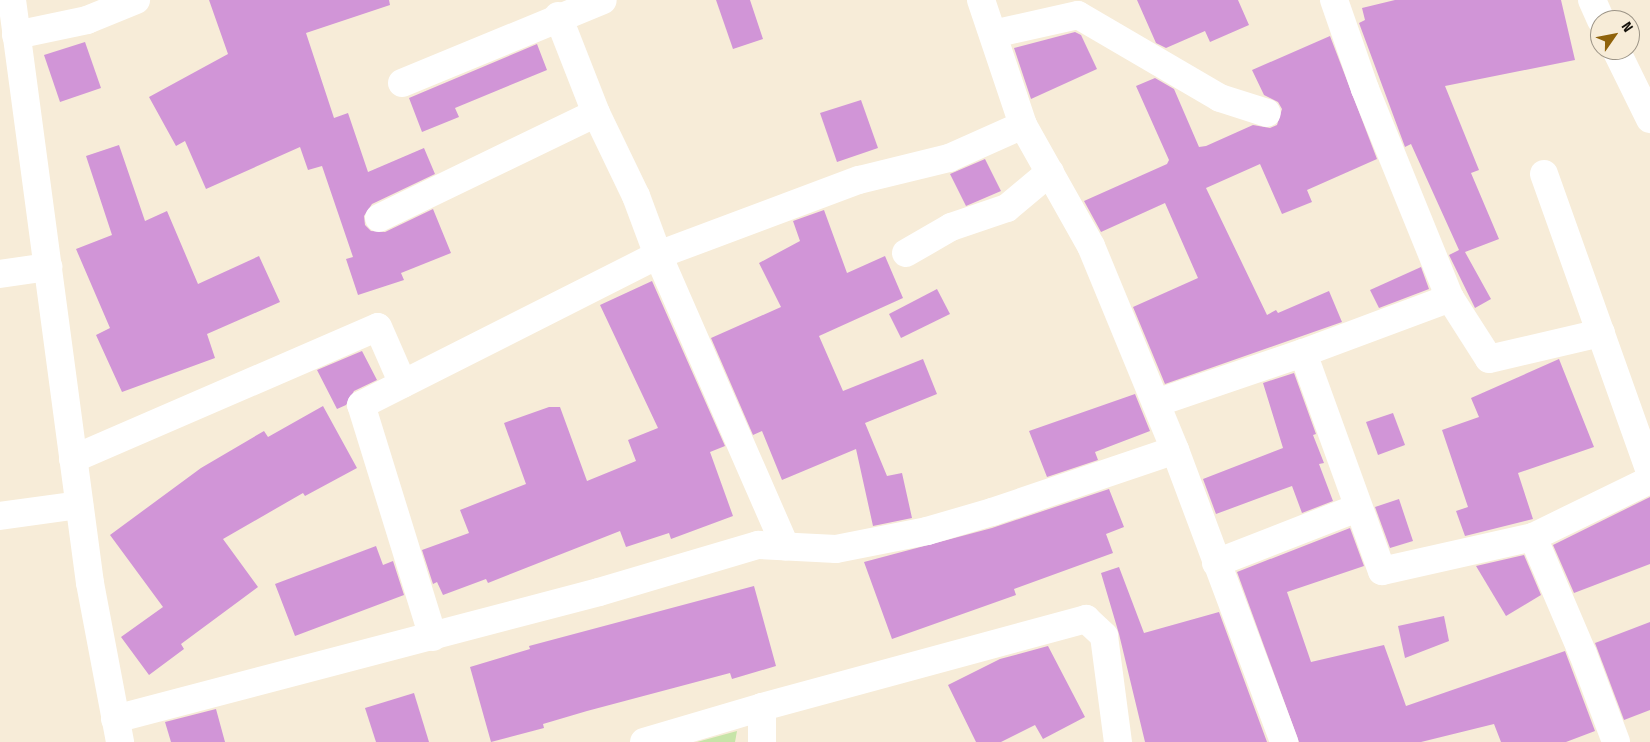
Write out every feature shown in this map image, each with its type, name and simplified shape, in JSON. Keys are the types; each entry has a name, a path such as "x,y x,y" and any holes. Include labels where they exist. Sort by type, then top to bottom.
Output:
{"street":[{"path":"12,0 90,583 118,731 433,637 758,545 836,549 927,531 992,512 1175,450"},
{"path":"16,35 87,20 136,0"},
{"path":"402,84 558,16 602,0"},
{"path":"981,0 1023,125 1091,246 1156,403 1284,742"},
{"path":"1334,0 1365,89 1450,298 1489,359 1601,333"},
{"path":"993,34 1078,15 1220,98 1267,113"},
{"path":"558,16 596,113 636,196 658,255 785,546"},
{"path":"1621,60 1650,119"},
{"path":"379,218 596,113"},
{"path":"433,637 361,405 658,255 859,180 949,158 1023,125"},
{"path":"906,253 951,227 1008,208 1050,172"},
{"path":"1544,174 1650,471"},
{"path":"0,274 48,267"},
{"path":"1156,403 1303,353 1450,298"},
{"path":"73,459 378,327 402,384"},
{"path":"1303,353 1357,508 1382,572 1533,537 1650,480"},
{"path":"0,516 79,505"},
{"path":"1216,563 1357,508"},
{"path":"1533,537 1583,654 1616,742"},
{"path":"644,742 762,707 1086,620 1104,636 1118,742"},
{"path":"762,707 762,742"}],"green space":[{"path":"737,731 735,742 697,742"}],"building":[{"path":"209,0 389,0 390,5 306,33 334,118 348,113 368,172 424,148 435,174 372,204 364,216 365,225 371,231 385,232 433,209 451,253 401,273 404,280 358,295 346,259 353,257 322,166 308,170 300,147 206,189 185,141 176,146 149,97 228,54"},
{"path":"716,0 750,0 763,39 733,49"},
{"path":"1137,0 1238,0 1249,25 1210,42 1205,31 1166,48 1156,43"},
{"path":"1395,0 1561,0 1575,60 1445,86 1479,170 1471,173 1499,239 1465,252 1491,299 1475,308 1449,255 1459,250 1411,144 1405,147 1359,23 1365,20 1362,8"},
{"path":"1075,32 1081,35 1097,69 1031,99 1014,48"},
{"path":"1330,36 1377,159 1307,190 1312,202 1282,214 1260,164 1206,188 1267,315 1276,310 1278,313 1329,291 1342,322 1165,384 1133,307 1198,278 1165,203 1101,232 1084,201 1167,164 1169,160 1136,86 1155,78 1174,89 1199,147 1206,146 1253,125 1270,128 1277,125 1282,109 1278,102 1264,95 1252,70"},
{"path":"85,42 101,88 60,102 44,55"},
{"path":"537,44 547,70 455,108 459,117 422,132 409,98"},
{"path":"861,100 878,148 837,162 820,113"},
{"path":"119,145 145,221 167,211 198,284 259,256 280,302 207,334 215,358 122,392 96,335 110,328 76,249 112,235 86,156"},
{"path":"985,159 1001,191 966,206 950,174"},
{"path":"824,210 847,273 885,256 903,298 819,336 843,391 923,359 937,394 865,423 887,476 902,473 912,518 873,526 856,449 782,480 762,431 753,435 711,338 781,307 759,263 800,241 793,221"},
{"path":"1421,267 1429,289 1379,308 1370,290"},
{"path":"652,281 725,446 710,452 733,516 671,539 669,533 626,547 620,531 488,583 486,579 443,595 437,582 433,584 422,550 469,533 460,510 526,484 504,423 549,407 560,407 587,481 636,461 628,440 658,428 600,305"},
{"path":"937,289 950,314 901,338 889,314"},
{"path":"362,351 377,380 354,391 346,405 337,409 317,370"},
{"path":"1559,359 1594,447 1518,473 1533,519 1465,536 1456,511 1468,507 1442,430 1479,417 1471,398"},
{"path":"1294,373 1316,434 1313,435 1324,463 1319,464 1333,501 1302,513 1292,486 1216,514 1203,479 1283,448 1263,383"},
{"path":"1135,394 1150,431 1095,452 1098,460 1047,477 1029,431"},
{"path":"323,406 357,468 305,496 303,493 223,539 258,587 181,644 184,649 149,675 121,637 163,607 110,535 201,468 264,431 268,437"},
{"path":"1393,413 1405,445 1378,455 1366,422"},
{"path":"1109,489 1124,527 1106,534 1113,553 1014,589 1016,595 892,639 864,562 992,528"},
{"path":"1650,497 1650,564 1574,593 1553,545"},
{"path":"1399,499 1413,541 1390,548 1375,507"},
{"path":"1350,528 1364,566 1287,592 1311,662 1384,645 1406,706 1565,651 1595,731 1566,742 1501,742 1494,724 1421,742 1299,742 1237,572"},
{"path":"376,546 383,565 393,561 404,595 295,636 275,584"},
{"path":"1524,555 1541,595 1506,616 1476,566"},
{"path":"1119,567 1144,633 1219,612 1267,742 1145,742 1119,634 1101,573"},
{"path":"754,586 776,666 732,679 730,673 587,711 543,724 544,728 491,742 470,667 530,649 529,646"},
{"path":"1444,616 1449,641 1405,658 1398,626"},
{"path":"1650,622 1650,710 1624,720 1595,643"},
{"path":"1048,646 1085,717 1043,739 1035,725 1001,742 976,742 948,685 1000,659"},
{"path":"414,693 429,742 376,742 365,708"},
{"path":"216,709 225,742 171,742 165,722"}]}
